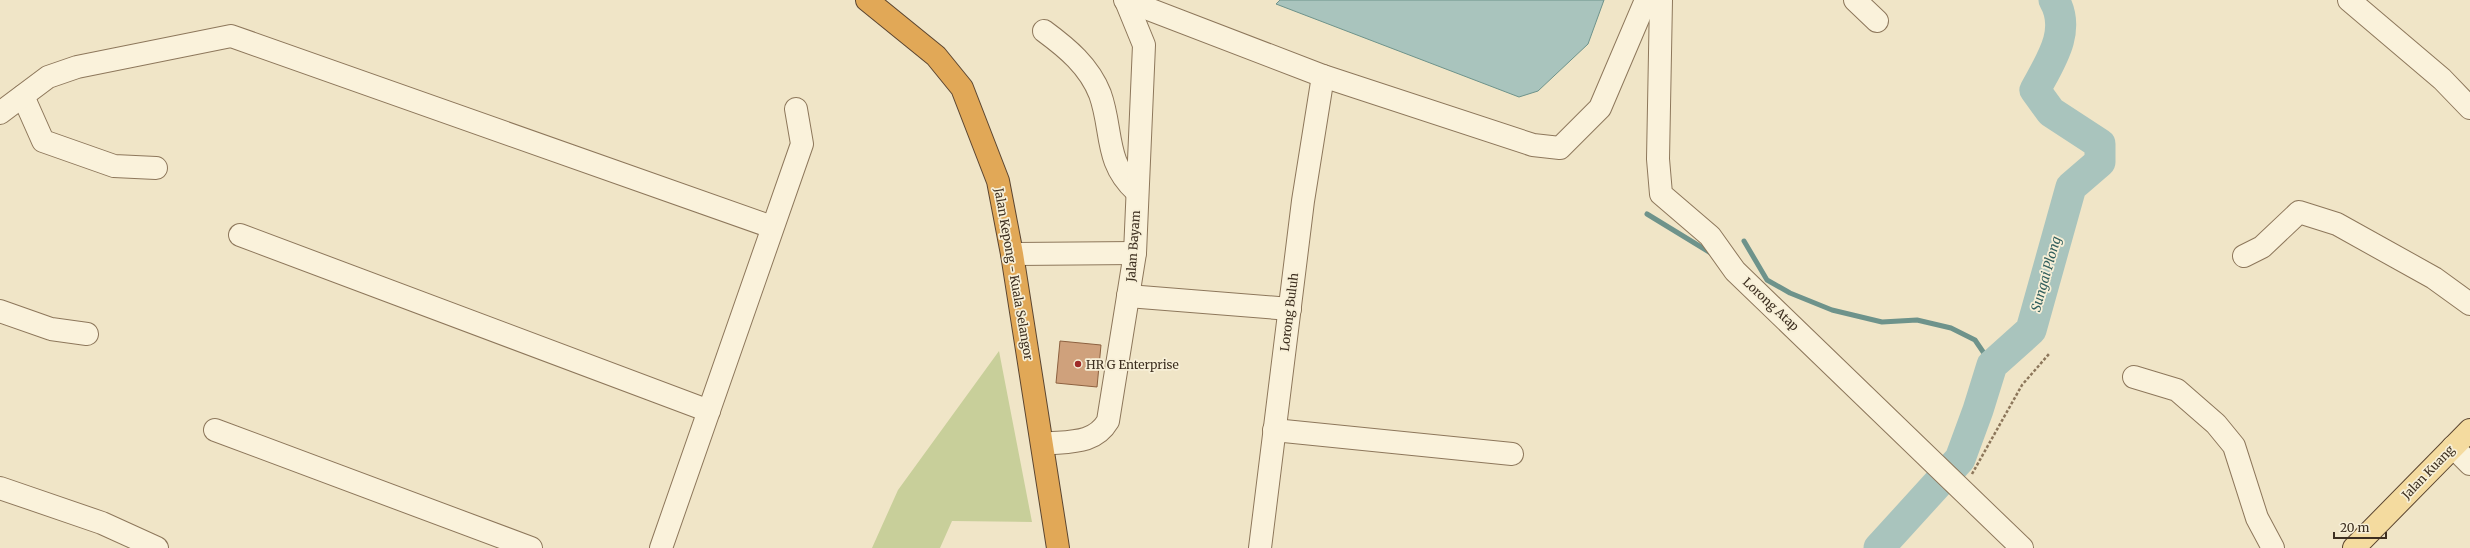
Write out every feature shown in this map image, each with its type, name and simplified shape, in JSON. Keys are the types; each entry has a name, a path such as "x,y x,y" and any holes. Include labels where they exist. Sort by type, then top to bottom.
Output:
{"highway":[{"name":"Jalan Kepong - Kuala Selangor","path":"867,0 936,56 962,88 998,181 1012,254 1043,444 1058,548"}],"main road":[{"name":"Jalan Kuang","path":"2354,548 2470,430"}],"street":[{"path":"1126,0 1323,76 1533,145 1560,148 1600,108 1646,0"},
{"name":"Jalan Bayam","path":"1043,444 1085,439 1096,436 1108,420 1135,253 1136,191 1144,45 1126,0"},
{"name":"Lorong Atap","path":"1661,0 1658,159 1661,194 1710,236 1735,271 2022,548"},
{"path":"1855,0 1877,21"},
{"path":"2349,0 2442,80 2470,108"},
{"path":"1044,31 1087,69 1100,94 1112,154 1121,176 1136,191"},
{"path":"0,113 48,77 77,67 230,36 772,228"},
{"name":"Lorong Buluh","path":"1260,548 1290,309 1323,76"},
{"path":"23,96 43,141 114,166 156,168"},
{"path":"661,548 802,144 796,109"},
{"path":"2244,256 2262,247 2299,212 2337,224 2434,278 2470,304"},
{"path":"240,235 709,411"},
{"path":"1012,254 1135,253"},
{"path":"1128,296 1290,309"},
{"path":"0,311 51,329 88,334"},
{"path":"2134,377 2177,390 2216,424 2234,446 2257,518 2273,548"},
{"path":"215,430 531,548"},
{"path":"1274,430 1512,454"},
{"path":"2452,447 2470,464"},
{"path":"0,488 102,523 157,548"}],"path":[{"path":"1959,487 2022,385 2049,354"}],"green space":[{"path":"999,351 1032,522 952,521 940,548 872,548 898,490"}],"water":[{"path":"1280,0 1604,0 1588,44 1538,91 1519,97 1276,4"}],"building":[{"name":"HR G Enterprise","path":"1060,341 1101,345 1097,387 1056,383"}],"waterway":[{"name":"Sungai Plong","path":"1879,548 1960,459 1978,410 1992,365 2031,330 2071,187 2100,162 2100,144 2051,112 2035,90 2047,68 2057,46 2060,35 2061,23 2059,12 2054,0"},
{"path":"1647,214 1714,255"},
{"path":"1744,241 1767,280 1790,293 1832,310 1882,322 1917,320 1951,328 1975,340 1992,365"}],"place":[{"name":"HR G Enterprise","path":"1078,364"}]}
